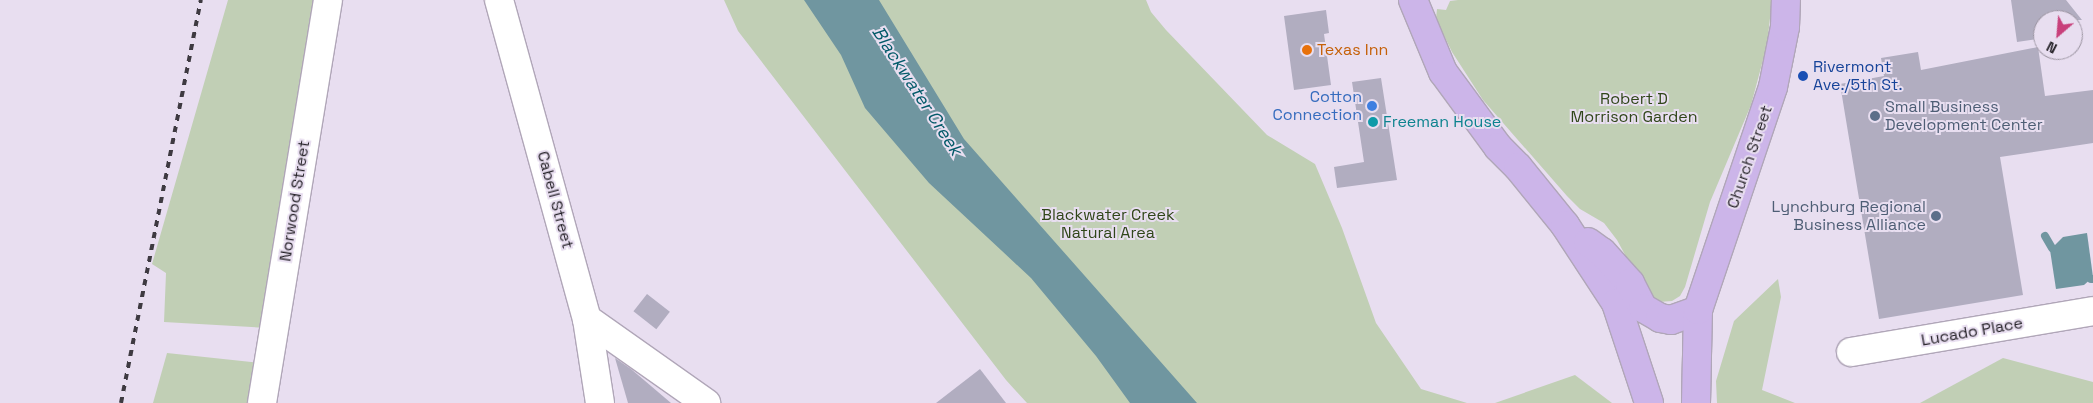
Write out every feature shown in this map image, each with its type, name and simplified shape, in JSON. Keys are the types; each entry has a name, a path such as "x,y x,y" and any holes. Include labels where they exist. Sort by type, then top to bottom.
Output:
{"main road":[{"path":"1413,0 1443,72 1498,147 1518,167 1565,225 1616,303 1649,403"},
{"name":"Church Street","path":"1696,403 1698,310 1773,87 1785,27 1786,0"},
{"path":"1565,225 1602,252 1630,283 1644,308 1660,318 1672,320 1698,310"}],"street":[{"name":"Norwood Street","path":"262,403 328,0"},
{"name":"Cabell Street","path":"499,0 588,319 600,403"},
{"name":"Lucado Place","path":"1851,352 2093,311"},
{"path":"588,319 706,403"}],"green space":[{"path":"228,0 320,0 267,328 164,322 166,273 152,264"},
{"name":"Blackwater Creek Natural Area","path":"724,0 1146,0 1151,12 1166,30 1267,135 1315,164 1342,228 1376,323 1421,389 1467,403 1027,403 1006,380 738,31"},
{"name":"Robert D Morrison Garden","path":"1772,0 1767,45 1751,105 1710,202 1685,287 1680,296 1672,301 1659,302 1653,297 1635,273 1617,240 1604,223 1580,209 1567,196 1483,100 1452,52 1436,19 1437,9 1446,10 1450,1"},
{"path":"1778,279 1781,297 1762,390 1795,403 1717,403 1716,381 1734,321"},
{"path":"167,353 260,363 255,403 153,403"},
{"path":"2003,358 2093,382 2093,403 1920,403"},
{"path":"1575,375 1612,403 1495,403"}],"water":[{"name":"Blackwater Creek","path":"804,0 879,0 964,139 1197,403 1130,403 1096,356 1031,278 929,183 865,108 841,55"},
{"path":"2087,233 2093,277 2084,285 2056,289 2050,250 2063,237"}],"building":[{"path":"2011,0 2066,0 2074,10 2033,10 2033,40 2017,42"},
{"name":"Texas Inn","path":"1326,10 1329,33 1324,34 1331,85 1294,90 1284,16"},
{"name":"Lynchburg Regional Business Alliance","path":"2033,48 2033,60 2040,60 2045,96 2093,90 2093,143 2000,157 2023,295 1879,319 1840,84 1884,76 1881,58 1918,52 1921,70"},
{"name":"Freeman House","path":"1381,78 1397,180 1337,188 1334,167 1364,162 1352,82"},
{"path":"647,294 670,312 656,329 633,311"},
{"path":"615,358 631,369 671,403 628,403"},
{"path":"980,369 1006,403 936,403"}],"waterway":[{"path":"2045,236 2052,248"}],"railway":[{"path":"121,403 201,0"}],"place":[{"name":"Texas Inn","path":"1307,50"},
{"name":"Rivermont Ave./5th St.","path":"1803,76"},
{"name":"Cotton Connection","path":"1372,106"},
{"name":"Small Business Development Center","path":"1875,116"},
{"name":"Freeman House","path":"1373,122"},
{"name":"Lynchburg Regional Business Alliance","path":"1936,216"}]}
